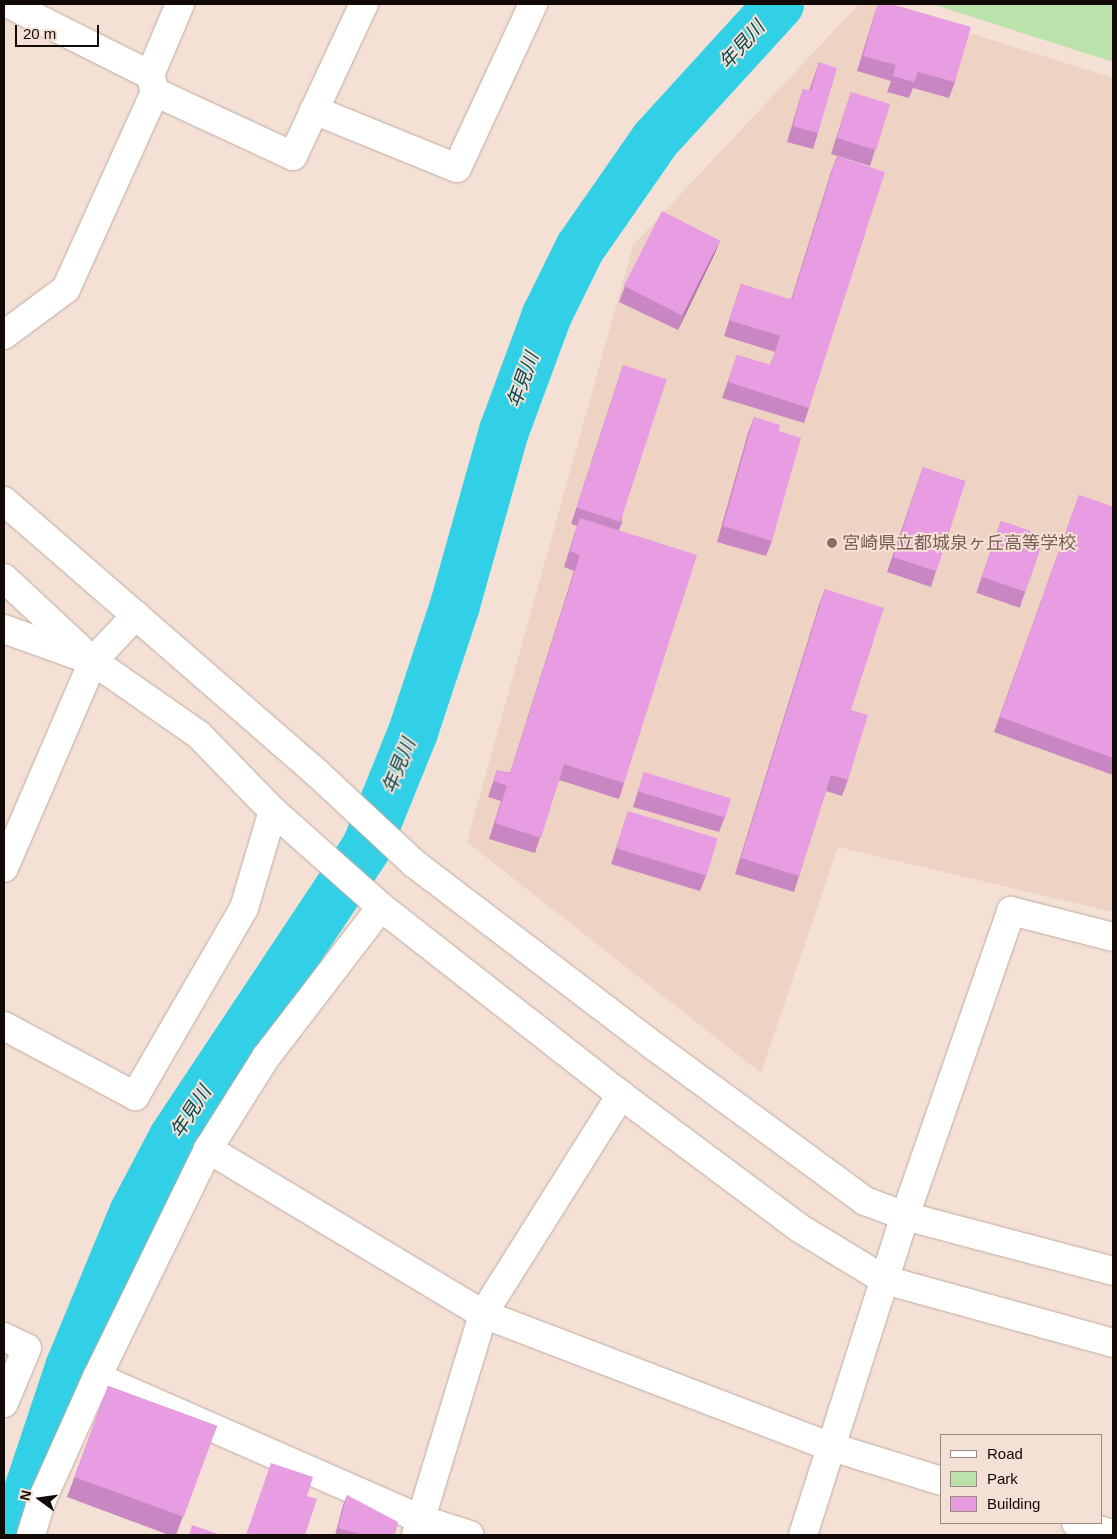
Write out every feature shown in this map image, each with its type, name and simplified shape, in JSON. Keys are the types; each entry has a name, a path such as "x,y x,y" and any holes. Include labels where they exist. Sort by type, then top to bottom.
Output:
{"street":[{"path":"9,4 152,83 293,156 364,4"},
{"path":"4,335 66,289 152,83 180,4"},
{"path":"314,110 457,168 534,4"},
{"path":"4,501 318,774 415,864 658,1049 865,1201 905,1216 1113,1271"},
{"path":"4,578 93,661 199,735 278,814 381,907 621,1095 801,1229 885,1280 1113,1343"},
{"path":"4,868 93,661 136,615"},
{"path":"4,629 93,661"},
{"path":"4,1026 135,1096 244,908 278,814"},
{"path":"31,1535 41,1502 96,1377 208,1149 266,1057 381,907"},
{"path":"803,1535 905,1216 1011,911 1113,937"},
{"path":"418,1527 483,1314 621,1095"},
{"path":"208,1149 483,1314 832,1447 940,1481"},
{"path":"4,1337 27,1348 4,1403"},
{"path":"96,1377 418,1527 470,1535"},
{"path":"1079,1524 1113,1534"}],"shaded area":[{"name":"宮崎県立都城泉ヶ丘高等学校","path":"859,4 877,4 1113,78 1113,912 838,847 761,1073 467,842 633,245"}],"green space":[{"path":"932,4 1113,4 1113,62"}],"building":[{"path":"878,4 891,4 971,27 955,82 918,72 914,82 893,76 896,65 863,56"},
{"path":"819,62 837,68 818,133 793,126 803,89 811,91"},
{"path":"851,92 890,104 876,150 837,138"},
{"path":"837,156 885,172 809,408 728,382 737,355 771,365 780,336 729,320 741,284 792,300"},
{"path":"662,211 720,241 682,315 624,286"},
{"path":"623,365 667,379 620,522 577,508"},
{"path":"754,417 780,425 779,431 801,438 772,541 723,526"},
{"path":"923,467 966,481 936,571 894,557"},
{"path":"1079,495 1113,507 1113,758 1000,717"},
{"path":"580,518 697,555 624,783 564,764 541,838 495,823 507,786 494,781 497,770 510,774 580,555 570,551"},
{"path":"1001,521 1044,536 1025,592 982,577"},
{"path":"825,589 884,608 851,710 868,715 848,780 831,775 799,876 741,858"},
{"path":"644,772 731,799 725,818 638,791"},
{"path":"628,811 718,838 706,876 617,848"},
{"path":"108,1386 217,1426 184,1517 75,1477"},
{"path":"271,1463 313,1477 307,1496 317,1499 305,1535 246,1535"},
{"path":"347,1495 398,1522 395,1535 365,1535 338,1528"},
{"path":"192,1525 221,1535 189,1535"}],"waterway":[{"name":"年見川","path":"14,1535 71,1365 134,1213 174,1137 367,846 413,732 455,605 504,431 547,315 580,248 655,140 779,4"}],"place":[{"name":"宮崎県立都城泉ヶ丘高等学校","path":"832,543"}]}
